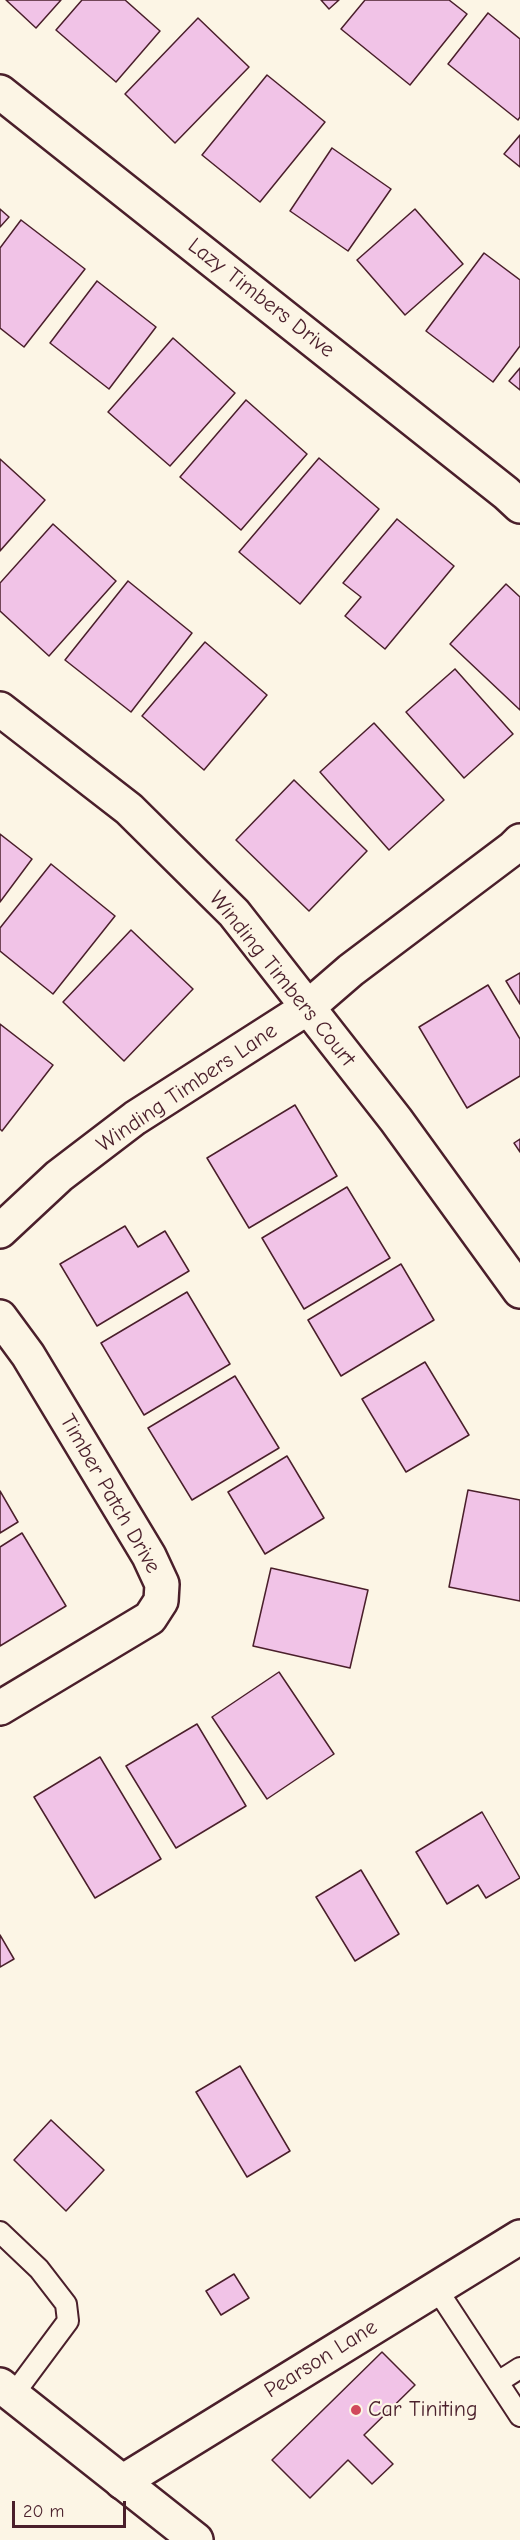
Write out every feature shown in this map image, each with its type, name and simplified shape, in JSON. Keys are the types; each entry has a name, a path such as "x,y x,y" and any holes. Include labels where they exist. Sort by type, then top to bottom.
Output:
{"street":[{"name":"Lazy Timbers Drive","path":"0,92 520,506"},
{"name":"Winding Timbers Court","path":"0,709 129,809 234,913 396,1120 520,1291"},
{"name":"Winding Timbers Lane","path":"0,1231 59,1176 135,1118 307,1008 351,970 520,841"},
{"name":"Timber Patch Drive","path":"0,1317 28,1354 149,1556 162,1584 161,1601 150,1618 0,1708"},
{"name":"Pearson Lane","path":"122,2482 520,2237"},
{"path":"6,2390 196,2540"}],"lane":[{"path":"0,2232 39,2269 66,2304 68,2321 6,2390"},
{"path":"436,2288 520,2416"},
{"path":"498,2382 520,2368"}],"building":[{"path":"6,0 61,0 36,28"},
{"path":"82,0 125,0 160,31 116,82 56,30"},
{"path":"321,0 339,0 329,9"},
{"path":"365,0 449,0 467,14 410,85 341,29"},
{"path":"488,13 520,39 520,117 518,120 448,64"},
{"path":"198,18 249,67 175,143 125,94"},
{"path":"267,75 325,122 260,202 202,155"},
{"path":"520,135 520,167 504,154"},
{"path":"332,148 391,189 348,251 290,211"},
{"path":"0,209 9,217 0,227"},
{"path":"415,209 463,264 405,315 357,260"},
{"path":"21,220 85,269 24,347 0,328 0,248"},
{"path":"484,253 520,280 520,346 493,382 426,331"},
{"path":"97,281 156,327 109,389 50,343"},
{"path":"173,338 235,393 170,466 108,412"},
{"path":"520,368 520,390 509,381"},
{"path":"246,400 307,454 241,530 180,477"},
{"path":"319,458 379,509 300,604 239,552"},
{"path":"0,459 45,500 0,551"},
{"path":"397,519 454,566 385,649 345,616 361,597 343,583"},
{"path":"53,524 116,581 49,656 0,611 0,583"},
{"path":"128,581 192,633 131,712 65,660"},
{"path":"506,584 520,597 520,710 450,644"},
{"path":"205,642 267,695 204,770 142,716"},
{"path":"455,669 513,734 464,778 406,712"},
{"path":"374,723 444,800 389,850 320,772"},
{"path":"294,780 367,851 309,911 236,840"},
{"path":"0,834 32,859 0,902"},
{"path":"51,864 115,916 53,994 0,951 0,928"},
{"path":"131,930 193,989 124,1061 63,1002"},
{"path":"520,973 520,1004 506,981"},
{"path":"488,985 520,1039 520,1076 467,1108 419,1027"},
{"path":"0,1024 53,1065 2,1131 0,1129"},
{"path":"295,1105 337,1176 249,1228 207,1158"},
{"path":"520,1139 520,1152 514,1143"},
{"path":"347,1187 390,1258 304,1309 262,1238"},
{"path":"125,1226 138,1247 165,1231 189,1271 97,1326 60,1264"},
{"path":"401,1264 434,1320 341,1376 308,1320"},
{"path":"187,1292 230,1364 144,1415 101,1343"},
{"path":"425,1362 469,1435 406,1472 362,1399"},
{"path":"235,1376 279,1448 192,1500 148,1428"},
{"path":"287,1456 324,1518 265,1554 228,1492"},
{"path":"468,1490 520,1500 520,1601 449,1587"},
{"path":"0,1491 18,1522 0,1533"},
{"path":"22,1533 66,1606 0,1646 0,1547"},
{"path":"271,1568 368,1590 350,1668 253,1646"},
{"path":"279,1672 334,1754 267,1799 212,1717"},
{"path":"197,1724 246,1806 176,1848 126,1766"},
{"path":"100,1757 161,1859 95,1898 34,1797"},
{"path":"482,1812 520,1878 486,1898 478,1885 447,1904 416,1852"},
{"path":"361,1870 399,1934 355,1961 316,1897"},
{"path":"0,1935 14,1959 0,1967"},
{"path":"240,2066 290,2151 247,2177 196,2092"},
{"path":"51,2120 104,2170 66,2211 14,2160"},
{"path":"234,2274 249,2298 221,2315 206,2291"},
{"name":"Car Tiniting","path":"382,2352 415,2385 364,2435 393,2464 372,2484 348,2460 310,2498 272,2460"}],"place":[{"name":"Car Tiniting","path":"356,2410"}]}
